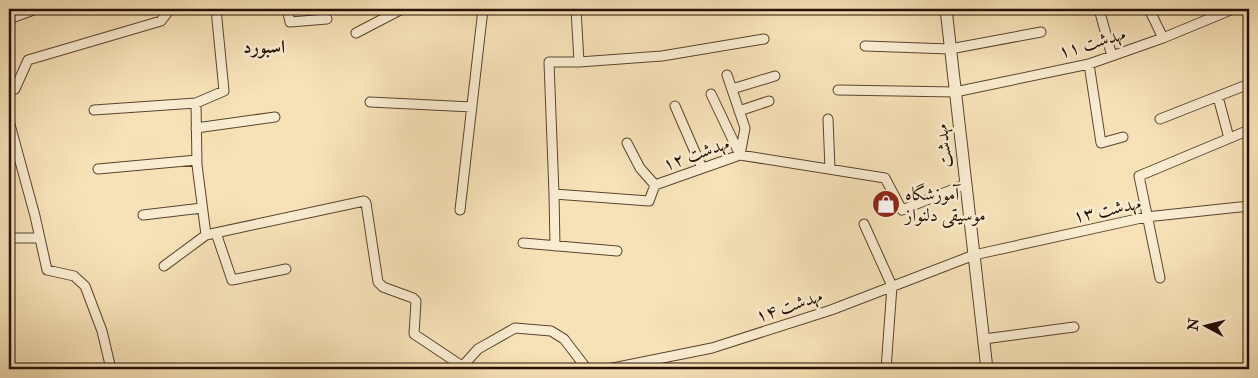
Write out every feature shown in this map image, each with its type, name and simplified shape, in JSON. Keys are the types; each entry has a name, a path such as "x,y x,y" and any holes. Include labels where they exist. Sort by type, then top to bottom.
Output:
{"street":[{"path":"9,19 36,9"},
{"path":"9,88 15,89 28,60 161,21 170,9"},
{"path":"94,110 196,103 224,91 216,9"},
{"path":"287,9 290,22 327,19"},
{"path":"356,33 402,9"},
{"path":"460,210 483,9"},
{"path":"576,9 578,62"},
{"name":"مهدشت","path":"946,9 987,369"},
{"path":"1099,9 1112,56"},
{"path":"1149,9 1163,38"},
{"name":"مهدشت ۱۱","path":"838,90 955,92 1089,64 1163,38 1220,11 1232,9"},
{"path":"865,46 950,49 1041,32"},
{"path":"555,246 550,62 662,56 764,39"},
{"path":"1089,64 1101,143 1123,138"},
{"path":"728,74 745,128 740,155"},
{"path":"732,89 775,76"},
{"path":"1160,119 1249,84"},
{"path":"711,94 740,155"},
{"path":"1218,97 1229,138"},
{"path":"370,102 472,107"},
{"path":"739,111 769,102"},
{"path":"196,103 197,160 206,235"},
{"path":"675,106 702,168"},
{"path":"196,128 276,117"},
{"path":"828,119 830,170"},
{"path":"9,122 36,216 46,270 74,276 85,286 102,331 111,369"},
{"path":"1160,278 1146,218 1139,176 1249,130"},
{"path":"627,143 640,168 655,185"},
{"name":"مهدشت ۱۲","path":"554,194 649,201 655,185 740,155 885,178 902,210 966,184"},
{"path":"98,170 197,160"},
{"path":"164,266 206,235 364,201 378,282 383,287 413,298 416,301 414,334 461,368 478,349 515,328 551,331 564,339 587,369"},
{"name":"مهدشت ۱۳","path":"974,255 1146,218 1249,206"},
{"path":"144,215 202,208"},
{"path":"864,224 892,286 886,369"},
{"path":"216,233 232,280 286,269"},
{"path":"9,238 40,238"},
{"path":"523,244 617,251"},
{"name":"مهدشت ۱۴","path":"608,369 712,348 831,310 974,255"},
{"path":"984,339 1074,327"},
{"path":"254,369 261,369"}],"place":[{"name":"آموزشگاه موسیقی دلنواز","path":"886,204"}],"district":[{"name":"اسبورد","path":"264,47"}]}
